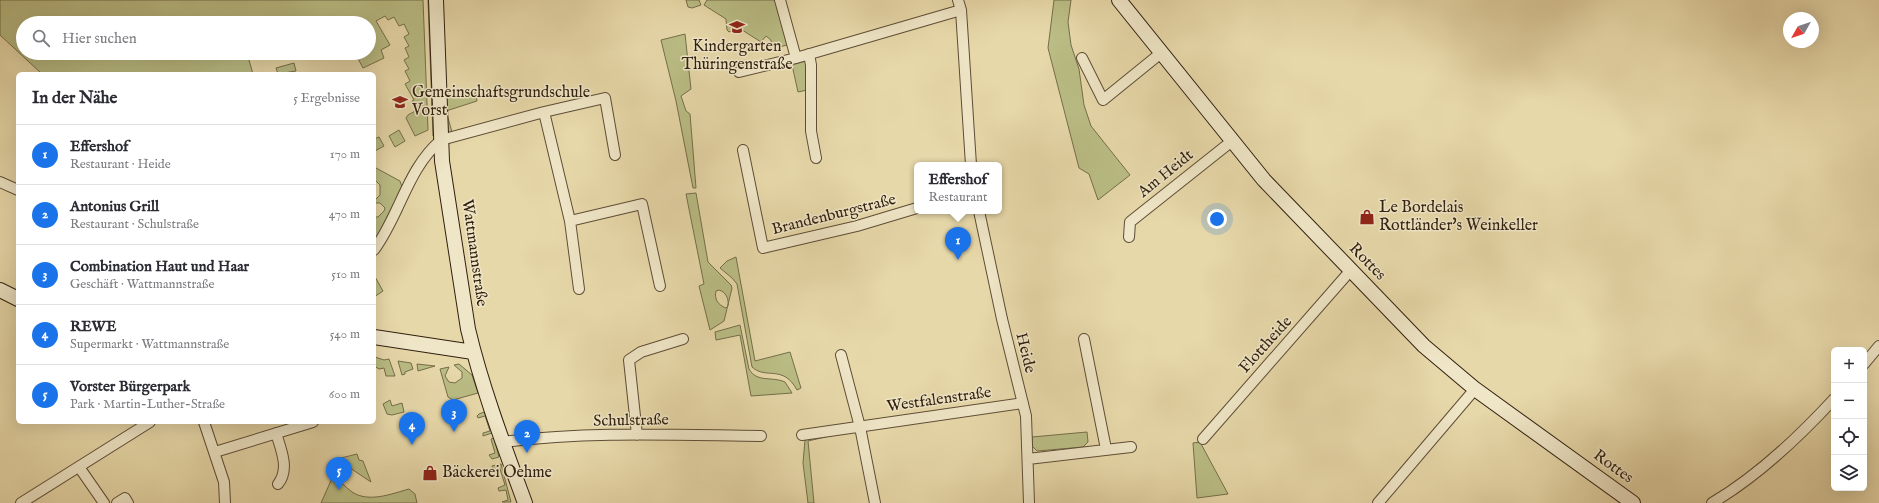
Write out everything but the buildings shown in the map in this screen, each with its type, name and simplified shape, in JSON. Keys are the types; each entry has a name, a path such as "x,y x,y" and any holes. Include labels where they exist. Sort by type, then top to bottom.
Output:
{"street":[{"name":"Wattmannstraße","path":"436,0 440,140 442,161 468,329 473,352 525,503"},
{"path":"780,0 796,58"},
{"name":"Rottes","path":"1119,0 1264,180 1424,346 1475,389 1634,503"},
{"path":"738,72 796,58 959,5 971,162"},
{"path":"1082,58 1103,100 1161,52"},
{"path":"809,54 811,65 811,131 816,158"},
{"path":"376,246 418,165 431,148 440,140 544,112 606,98 615,155"},
{"path":"544,112 570,221 579,290"},
{"name":"Am Heidt","path":"1129,237 1130,222 1232,141"},
{"name":"Brandenburgstraße","path":"743,150 763,248 857,226 914,209"},
{"path":"0,182 16,189"},
{"path":"570,221 642,204 660,286"},
{"name":"Heide","path":"980,214 1002,319 1026,416 1029,503"},
{"name":"Flottheide","path":"1203,439 1351,270"},
{"path":"0,290 16,298"},
{"path":"376,337 473,352"},
{"path":"1084,338 1106,449"},
{"path":"637,435 629,360 641,352 683,339"},
{"path":"1867,360 1879,346"},
{"path":"841,355 860,427 875,503"},
{"path":"1378,503 1475,389"},
{"path":"1712,503 1735,489 1770,462 1831,402"},
{"name":"Westfalenstraße","path":"802,435 1022,403"},
{"path":"21,503 147,424"},
{"path":"205,424 224,482 225,503"},
{"path":"215,452 306,424"},
{"path":"276,433 284,466 283,476 278,484"},
{"name":"Schulstraße","path":"503,442 530,438 637,435 761,436"},
{"path":"1028,459 1131,447"},
{"path":"79,466 104,503"},
{"path":"117,503 125,498 128,503"}],"green space":[{"path":"0,0 423,0 428,130 415,136 406,118 408,115 417,110 412,101 414,100 405,84 410,81 405,71 409,69 404,60 409,57 405,48 409,46 404,37 409,34 404,24 399,26 394,17 388,20 385,16 376,21 376,16 16,16 16,50 0,35"},
{"path":"428,0 430,0 432,105"},
{"path":"442,0 445,90 451,96 475,90 477,101 446,111 452,132 447,134 445,129"},
{"path":"686,0 699,0 701,5 692,8 688,7"},
{"path":"707,0 775,0 779,9 787,45 771,49 771,40 766,36 761,42 739,28 729,32 727,30 726,19 704,5"},
{"path":"1054,0 1071,0 1068,22 1071,45 1079,69 1084,105 1091,126 1130,175 1098,200 1089,174 1079,168 1048,48"},
{"path":"376,21 390,45 381,50 384,58 363,68 359,60 376,60"},
{"path":"685,34 691,89 681,96 686,111 690,114 696,188 693,188 676,101 661,40"},
{"path":"27,60 249,60 252,72 40,72"},
{"path":"805,61 807,69 807,90 798,92 792,65"},
{"path":"294,63 296,71 277,72 276,68"},
{"path":"432,113 436,124 433,136"},
{"path":"399,130 405,141 395,147 389,136"},
{"path":"379,137 384,146 376,150 376,138"},
{"path":"376,168 400,181 402,187 376,238 376,217 384,211 385,208 380,203 376,203 376,199 380,195 380,185 376,181"},
{"path":"696,193 708,262 731,285 732,288 728,304 725,294 719,290 716,291 717,301 723,307 726,308 728,306 724,321 710,330 699,286 704,284 686,194"},
{"path":"736,257 755,361 790,352 801,388 797,390 792,382 786,377 757,371 752,367 737,284 720,268 727,261"},
{"path":"376,279 383,291 376,296"},
{"path":"740,325 749,369 752,373 760,378 785,382 792,393 751,396 740,335 716,340 715,332"},
{"path":"376,357 384,360 389,359 395,376 386,376 384,368 379,369 376,367"},
{"path":"398,361 411,363 413,369 402,375"},
{"path":"417,364 435,366 418,371"},
{"path":"459,364 472,375 478,393 453,400 448,397 440,369 449,367 445,376 449,382 455,383 462,378 462,372 454,365"},
{"path":"390,400 392,406 402,403 404,412 392,415 387,414 383,404"},
{"path":"484,412 492,433 483,436 483,433 490,431 485,416 478,418 477,416"},
{"path":"856,430 808,441 814,503 808,503 803,463 805,440"},
{"path":"1087,432 1088,442 1083,447 1037,451 1032,446 1032,437"},
{"path":"494,438 499,457 492,459 489,455 495,453 491,439"},
{"path":"1200,442 1228,494 1197,498 1193,443"},
{"path":"357,454 359,460 363,461 371,482 353,470 341,458"},
{"path":"501,464 511,502 502,502 508,500 506,490 499,491 498,488 505,485 500,469 493,470 492,466"},
{"path":"333,476 352,492 366,497 388,495 409,489 415,494 417,503 321,503"}],"place":[{"name":"Kindergarten Thüringenstraße","path":"737,27"},
{"name":"Gemeinschaftsgrundschule Vorst","path":"400,102"},
{"name":"Le Bordelais Rottländer's Weinkeller","path":"1367,217"},
{"name":"Effershof","path":"958,260"},
{"name":"Combination Haut und Haar","path":"454,432"},
{"name":"REWE","path":"412,445"},
{"name":"Antonius Grill","path":"527,453"},
{"name":"Bäckerei Oehme","path":"430,473"},
{"name":"Vorster Bürgerpark","path":"339,490"}]}
